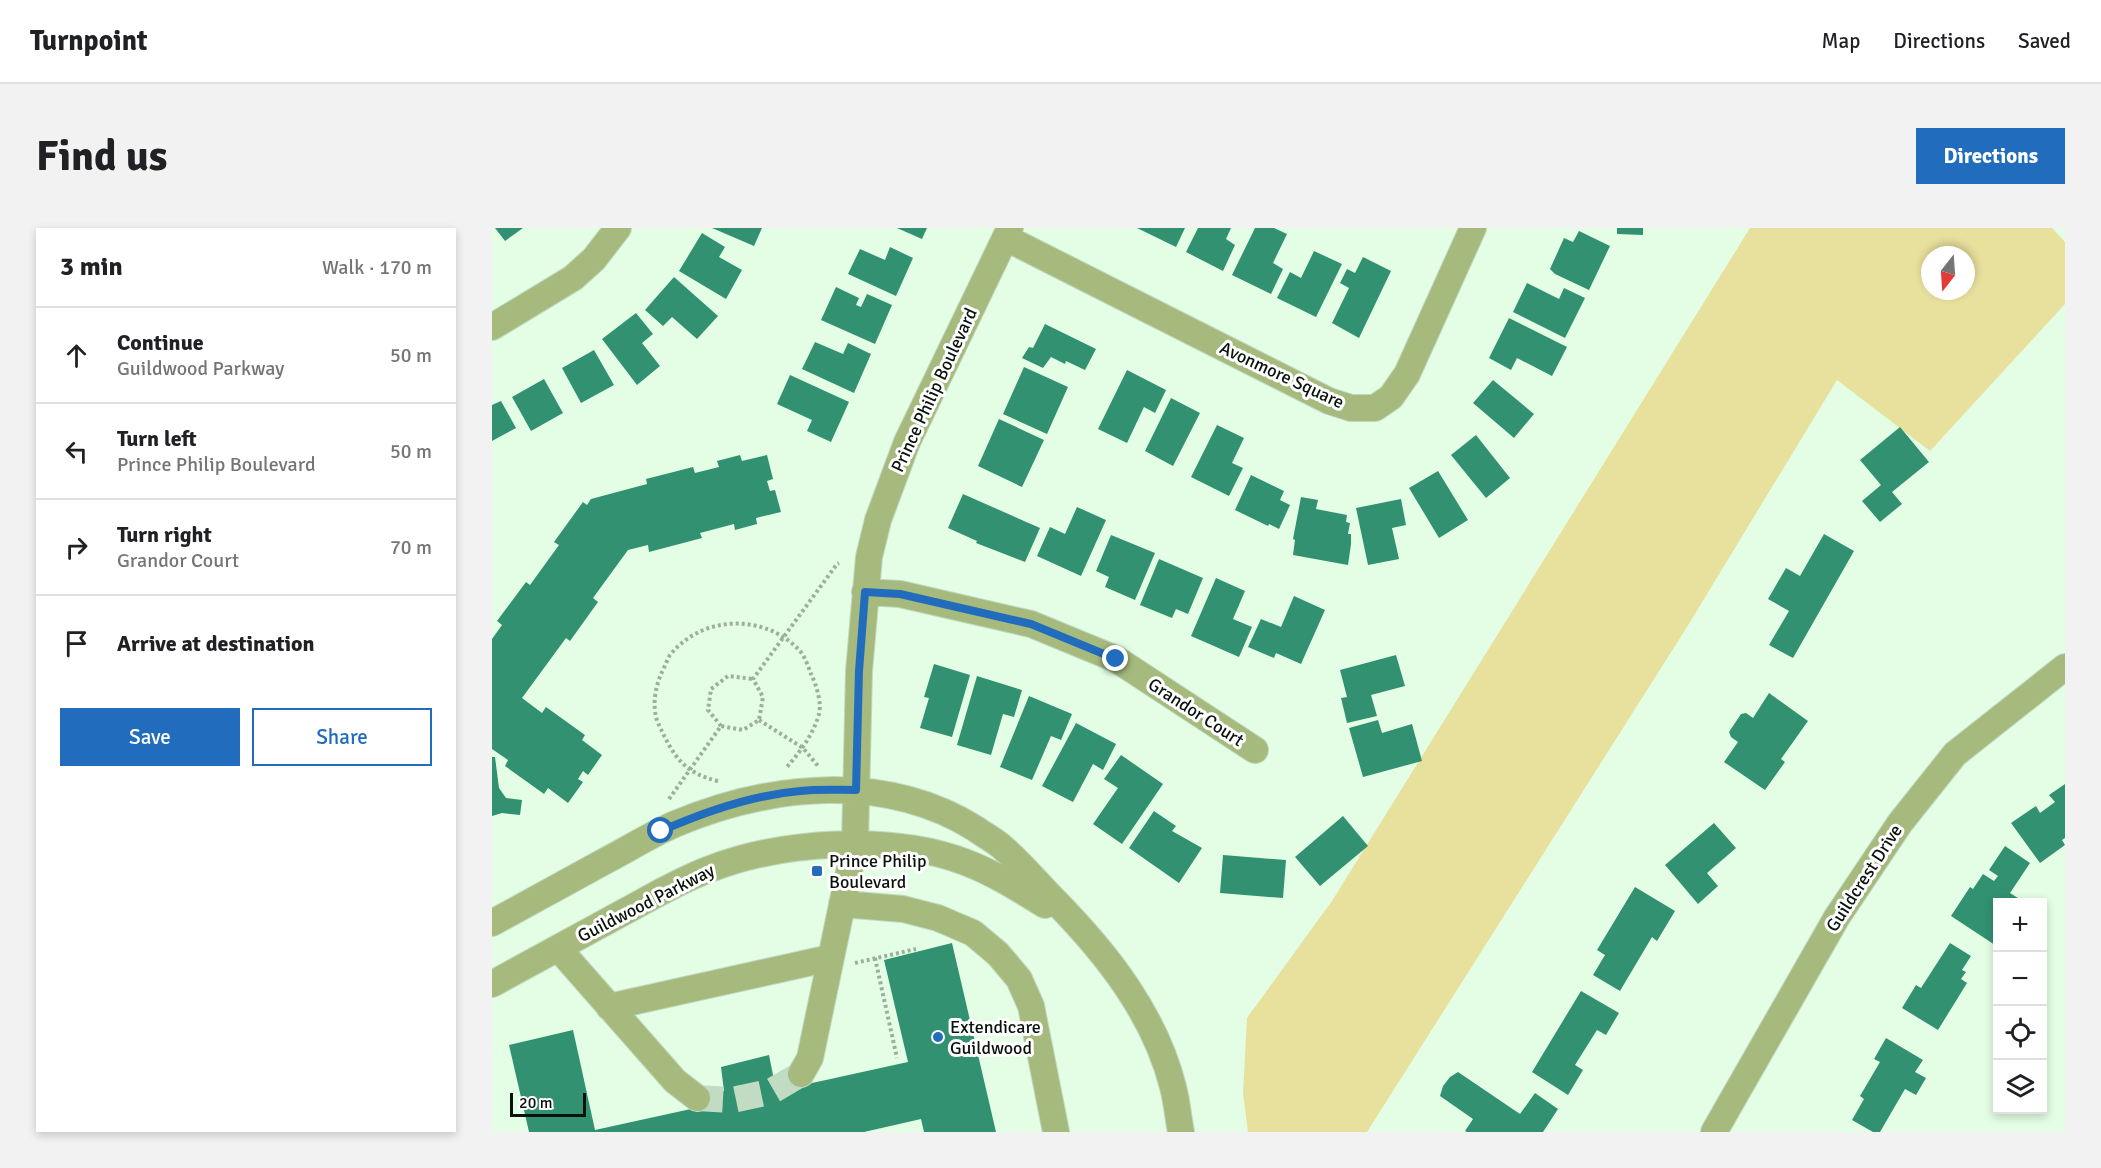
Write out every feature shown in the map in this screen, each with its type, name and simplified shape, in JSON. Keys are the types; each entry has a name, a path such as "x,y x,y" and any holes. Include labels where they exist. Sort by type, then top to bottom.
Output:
{"street":[{"path":"492,327 573,278 594,259 618,228"},
{"name":"Avonmore Square","path":"1008,233 1329,401 1351,408 1376,408 1391,397 1407,374 1473,228"},
{"name":"Prince Philip Boulevard","path":"801,1074 810,1058 855,843 859,671 869,557 878,520 907,442 1008,233"},
{"name":"Grandor Court","path":"865,592 900,594 1031,624 1116,659 1255,750"},
{"name":"Guildcrest Drive","path":"1714,1132 1837,917 1900,823 1955,754 2065,667"},
{"name":"Guildwood Parkway","path":"492,923 661,831 732,805 799,791 856,790 885,793 918,802 956,817 1001,846 1079,926 1119,975 1147,1021 1173,1087 1181,1132"},
{"name":"Guildwood Parkway","path":"492,984 658,894 710,869 763,854 809,847 855,843 923,851 963,862 1006,880 1079,926"},
{"path":"842,904 903,909 938,918 973,933 998,954 1019,979 1031,1006 1056,1132"},
{"path":"558,948 675,1082 698,1098"},
{"path":"609,1007 829,964"}],"path":[{"path":"753,680 839,563"},
{"path":"718,782 689,770 671,751 656,718 656,685 669,656 693,634 726,623 759,625 784,636 801,651 816,684 820,711 803,748 781,773"},
{"path":"728,676 753,680 763,697 759,720 743,730 721,726 708,710 711,689 728,676"},
{"path":"759,720 803,748 819,767"},
{"path":"665,804 721,726"},
{"path":"829,964 916,949"},
{"path":"874,958 897,1058"}],"shaded area":[{"path":"1750,228 2052,228 2065,242 2065,304 1930,451 1837,380 1687,627 1367,1132 1248,1132 1243,1093 1247,1018 1332,901"}],"building":[{"path":"495,228 523,228 505,241"},
{"path":"712,228 762,228 754,246"},
{"path":"897,228 927,228 922,239"},
{"path":"1137,228 1185,228 1176,247"},
{"path":"1198,228 1231,228 1226,239 1235,245 1223,271 1186,252"},
{"path":"1255,228 1274,228 1287,234 1273,263 1283,269 1271,294 1232,275"},
{"path":"1617,228 1643,228 1643,235 1617,234"},
{"path":"1579,231 1610,246 1589,290 1555,274 1550,269 1564,238 1573,242"},
{"path":"702,233 725,247 719,257 742,270 726,299 679,271"},
{"path":"890,247 913,258 896,296 848,274 860,249 885,260"},
{"path":"1314,251 1342,264 1316,317 1277,298 1290,272 1301,278"},
{"path":"1363,257 1391,271 1359,338 1332,323 1349,288 1340,283 1347,269 1355,273"},
{"path":"674,277 718,316 697,339 672,317 663,326 645,310"},
{"path":"1527,283 1559,299 1564,288 1585,298 1565,338 1513,312"},
{"path":"836,287 859,298 856,305 861,307 867,294 892,305 875,344 821,320"},
{"path":"636,313 653,334 642,343 660,366 637,385 602,339"},
{"path":"1509,318 1567,347 1552,376 1517,358 1511,370 1489,358"},
{"path":"1045,324 1096,349 1085,370 1051,357 1043,368 1022,358 1029,347 1033,348"},
{"path":"815,342 843,354 848,343 871,354 854,393 802,369"},
{"path":"594,350 614,385 581,403 562,368"},
{"path":"1024,367 1068,387 1047,434 1003,414"},
{"path":"1127,370 1166,390 1155,413 1144,407 1127,443 1098,429"},
{"path":"790,375 849,402 831,442 807,431 812,420 777,404"},
{"path":"544,379 563,413 531,431 512,397"},
{"path":"1493,380 1534,414 1514,438 1473,403"},
{"path":"1171,398 1200,413 1173,466 1145,451"},
{"path":"501,401 516,428 492,441 492,405"},
{"path":"999,419 1044,440 1022,487 978,466"},
{"path":"1217,425 1244,438 1232,463 1243,468 1229,496 1191,477"},
{"path":"1900,427 1929,462 1892,492 1902,504 1880,522 1862,501 1881,485 1860,460"},
{"path":"1476,435 1510,478 1486,498 1451,455"},
{"path":"740,455 742,461 767,455 773,479 767,481 770,491 775,490 781,512 756,518 757,524 735,530 734,524 700,533 702,538 649,552 648,545 628,550 593,598 598,602 570,641 566,638 522,698 542,713 546,707 585,735 582,740 602,755 588,775 583,771 578,779 583,782 568,803 548,788 544,794 505,766 508,760 492,749 492,639 502,625 497,621 526,582 530,585 559,545 554,542 583,502 587,505 591,499 647,484 646,479 693,467 695,473 719,467 717,461"},
{"path":"1438,471 1468,520 1439,538 1409,488"},
{"path":"1251,475 1284,491 1280,500 1290,505 1279,529 1235,510"},
{"path":"963,494 1040,528 1025,562 976,543 977,541 948,528"},
{"path":"1301,497 1318,500 1316,509 1347,515 1346,522 1350,523 1348,534 1351,534 1348,565 1293,555 1295,540 1293,539"},
{"path":"1401,499 1406,525 1392,528 1399,559 1368,565 1356,508"},
{"path":"1077,507 1106,520 1081,576 1037,556 1050,527 1065,534"},
{"path":"1824,534 1854,551 1793,658 1769,645 1789,611 1768,599 1786,568 1800,576"},
{"path":"1111,535 1155,553 1135,600 1105,587 1109,577 1096,571"},
{"path":"1159,559 1203,578 1188,614 1176,609 1172,618 1140,605"},
{"path":"1216,578 1245,591 1233,619 1252,627 1239,657 1191,636"},
{"path":"1294,596 1325,610 1301,664 1276,653 1274,658 1248,647 1261,619 1281,627"},
{"path":"1396,655 1405,686 1371,695 1377,716 1347,723 1341,698 1347,697 1340,670"},
{"path":"934,664 970,675 952,737 920,728 929,698 924,697"},
{"path":"977,676 1022,690 1014,717 1003,714 991,755 957,745"},
{"path":"1769,693 1808,721 1781,759 1785,762 1765,790 1724,762 1738,742 1731,737 1729,732 1741,714 1746,713 1753,718"},
{"path":"1029,696 1072,714 1061,740 1051,736 1032,780 1000,767"},
{"path":"1378,720 1382,733 1412,724 1422,761 1363,777 1349,728"},
{"path":"1076,723 1116,744 1103,770 1093,764 1073,802 1042,786"},
{"path":"1121,755 1163,784 1122,844 1093,824 1118,788 1104,779"},
{"path":"492,757 495,757 499,788 506,798 522,800 520,815 502,813 492,816"},
{"path":"2065,784 2065,838 2062,840 2065,845 2040,863 2011,823 2036,806 2040,813 2055,802 2049,795"},
{"path":"1154,811 1176,826 1172,831 1202,848 1179,883 1129,848"},
{"path":"1343,816 1368,846 1320,886 1295,857"},
{"path":"1714,823 1736,848 1707,873 1718,886 1698,904 1665,865"},
{"path":"2005,846 2030,863 2010,893 2018,898 1993,898 1993,944 1951,916 1970,887 1973,889 1983,874 1994,881 1998,876 1989,870"},
{"path":"1223,855 1286,860 1283,898 1220,893"},
{"path":"1635,887 1675,911 1657,941 1652,937 1620,991 1593,975 1605,955 1597,950"},
{"name":"Extendicare Guildwood","path":"952,943 996,1132 924,1132 921,1119 864,1132 529,1132 509,1045 573,1030 595,1130 700,1107 697,1098 724,1091 721,1067 769,1055 774,1080 801,1074 803,1085 908,1062 884,960"},
{"path":"1950,943 1971,956 1962,970 1966,972 1961,979 1967,983 1938,1030 1902,1008 1916,985 1921,988"},
{"path":"1581,991 1619,1013 1606,1035 1597,1030 1575,1065 1583,1070 1568,1095 1532,1072"},
{"path":"1886,1038 1923,1060 1915,1072 1926,1078 1916,1095 1905,1089 1880,1132 1873,1132 1852,1120 1864,1099 1860,1096 1880,1062 1874,1059"},
{"path":"1458,1072 1520,1114 1535,1093 1558,1109 1543,1132 1467,1132 1465,1131 1473,1119 1440,1096 1443,1086 1450,1077"}],"tunnel":[{"path":"697,1098 732,1100 770,1092 801,1074"}],"place":[{"name":"Prince Philip Boulevard","path":"817,871"},
{"name":"Extendicare Guildwood","path":"938,1037"}],"route":[{"path":"661,831 732,805 766,797 799,791 856,790 859,671 865,592 900,594 1031,624 1116,659"}]}
